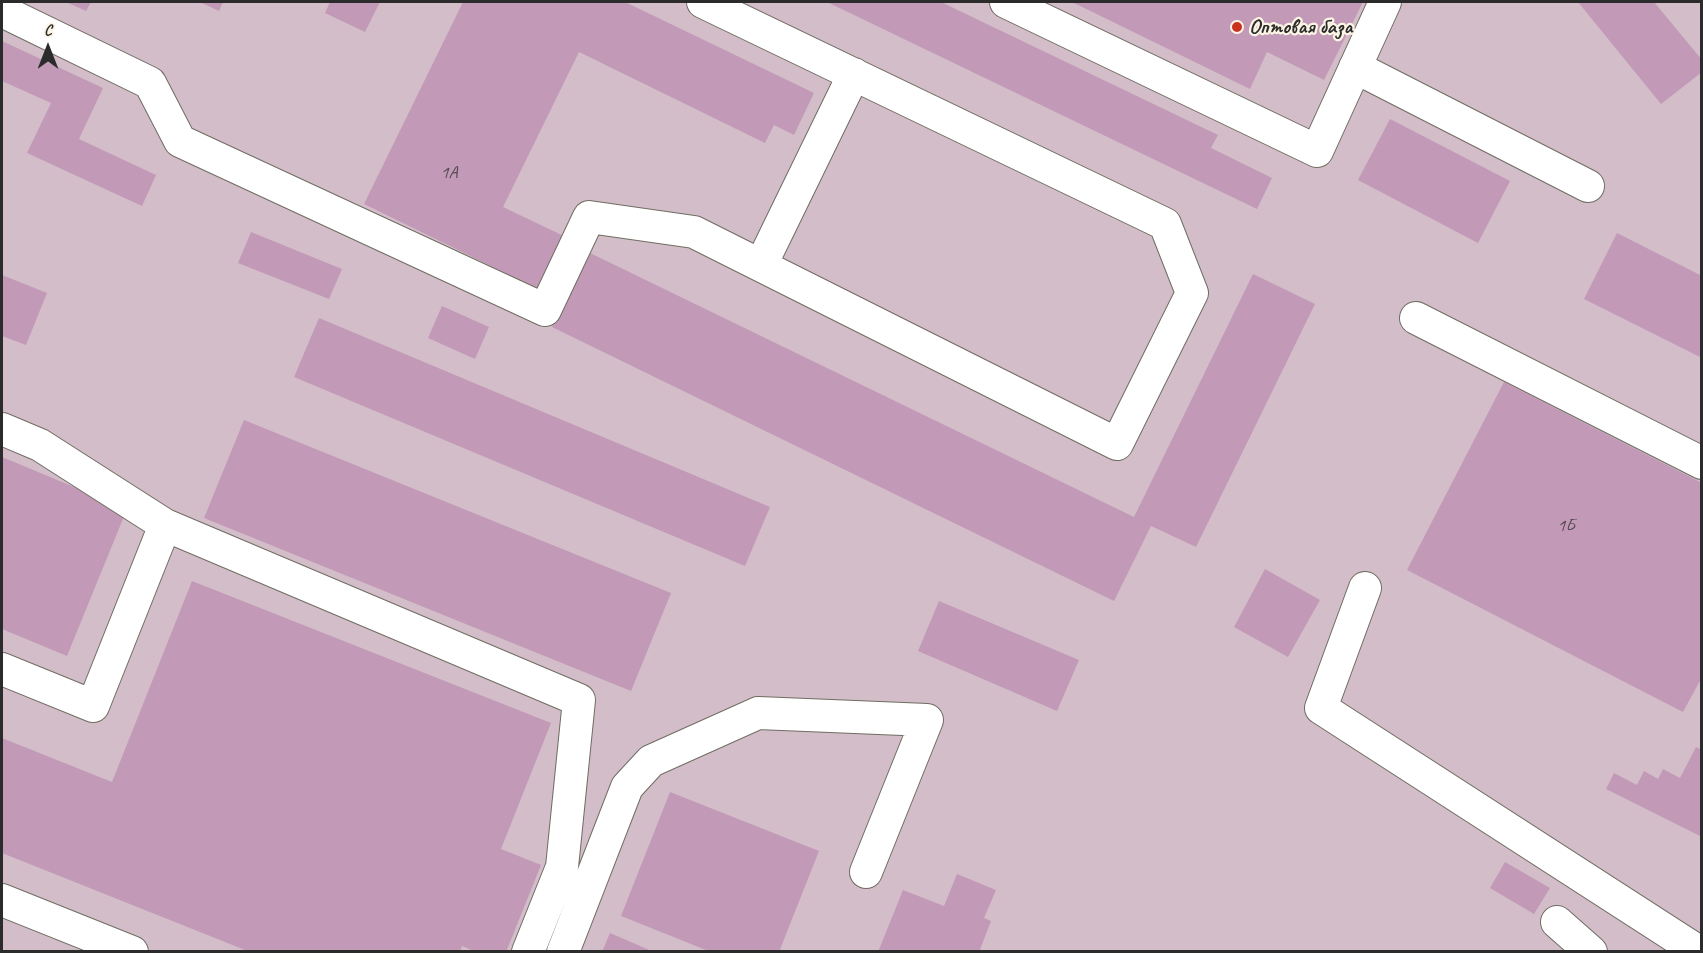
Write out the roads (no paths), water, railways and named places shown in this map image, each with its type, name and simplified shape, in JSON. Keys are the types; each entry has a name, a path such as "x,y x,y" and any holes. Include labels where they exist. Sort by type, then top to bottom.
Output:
{"lane":[{"path":"2,11 150,83 180,141 545,310 589,217 694,232 1117,444 1192,293 1165,224 703,2"},
{"path":"1006,2 1317,151 1385,2"},
{"path":"1355,67 1588,186"},
{"path":"760,265 854,74"},
{"path":"1416,318 1701,463"},
{"path":"2,429 40,445 165,525 579,700 562,867 528,951"},
{"path":"2,669 93,706 165,525"},
{"path":"1365,588 1321,708 1699,951"},
{"path":"563,951 627,787 651,761 758,713 927,720 866,872"},
{"path":"2,900 132,951"},
{"path":"1557,922 1591,951"}],"place":[{"name":"Оптовая база","path":"1237,27"}]}
